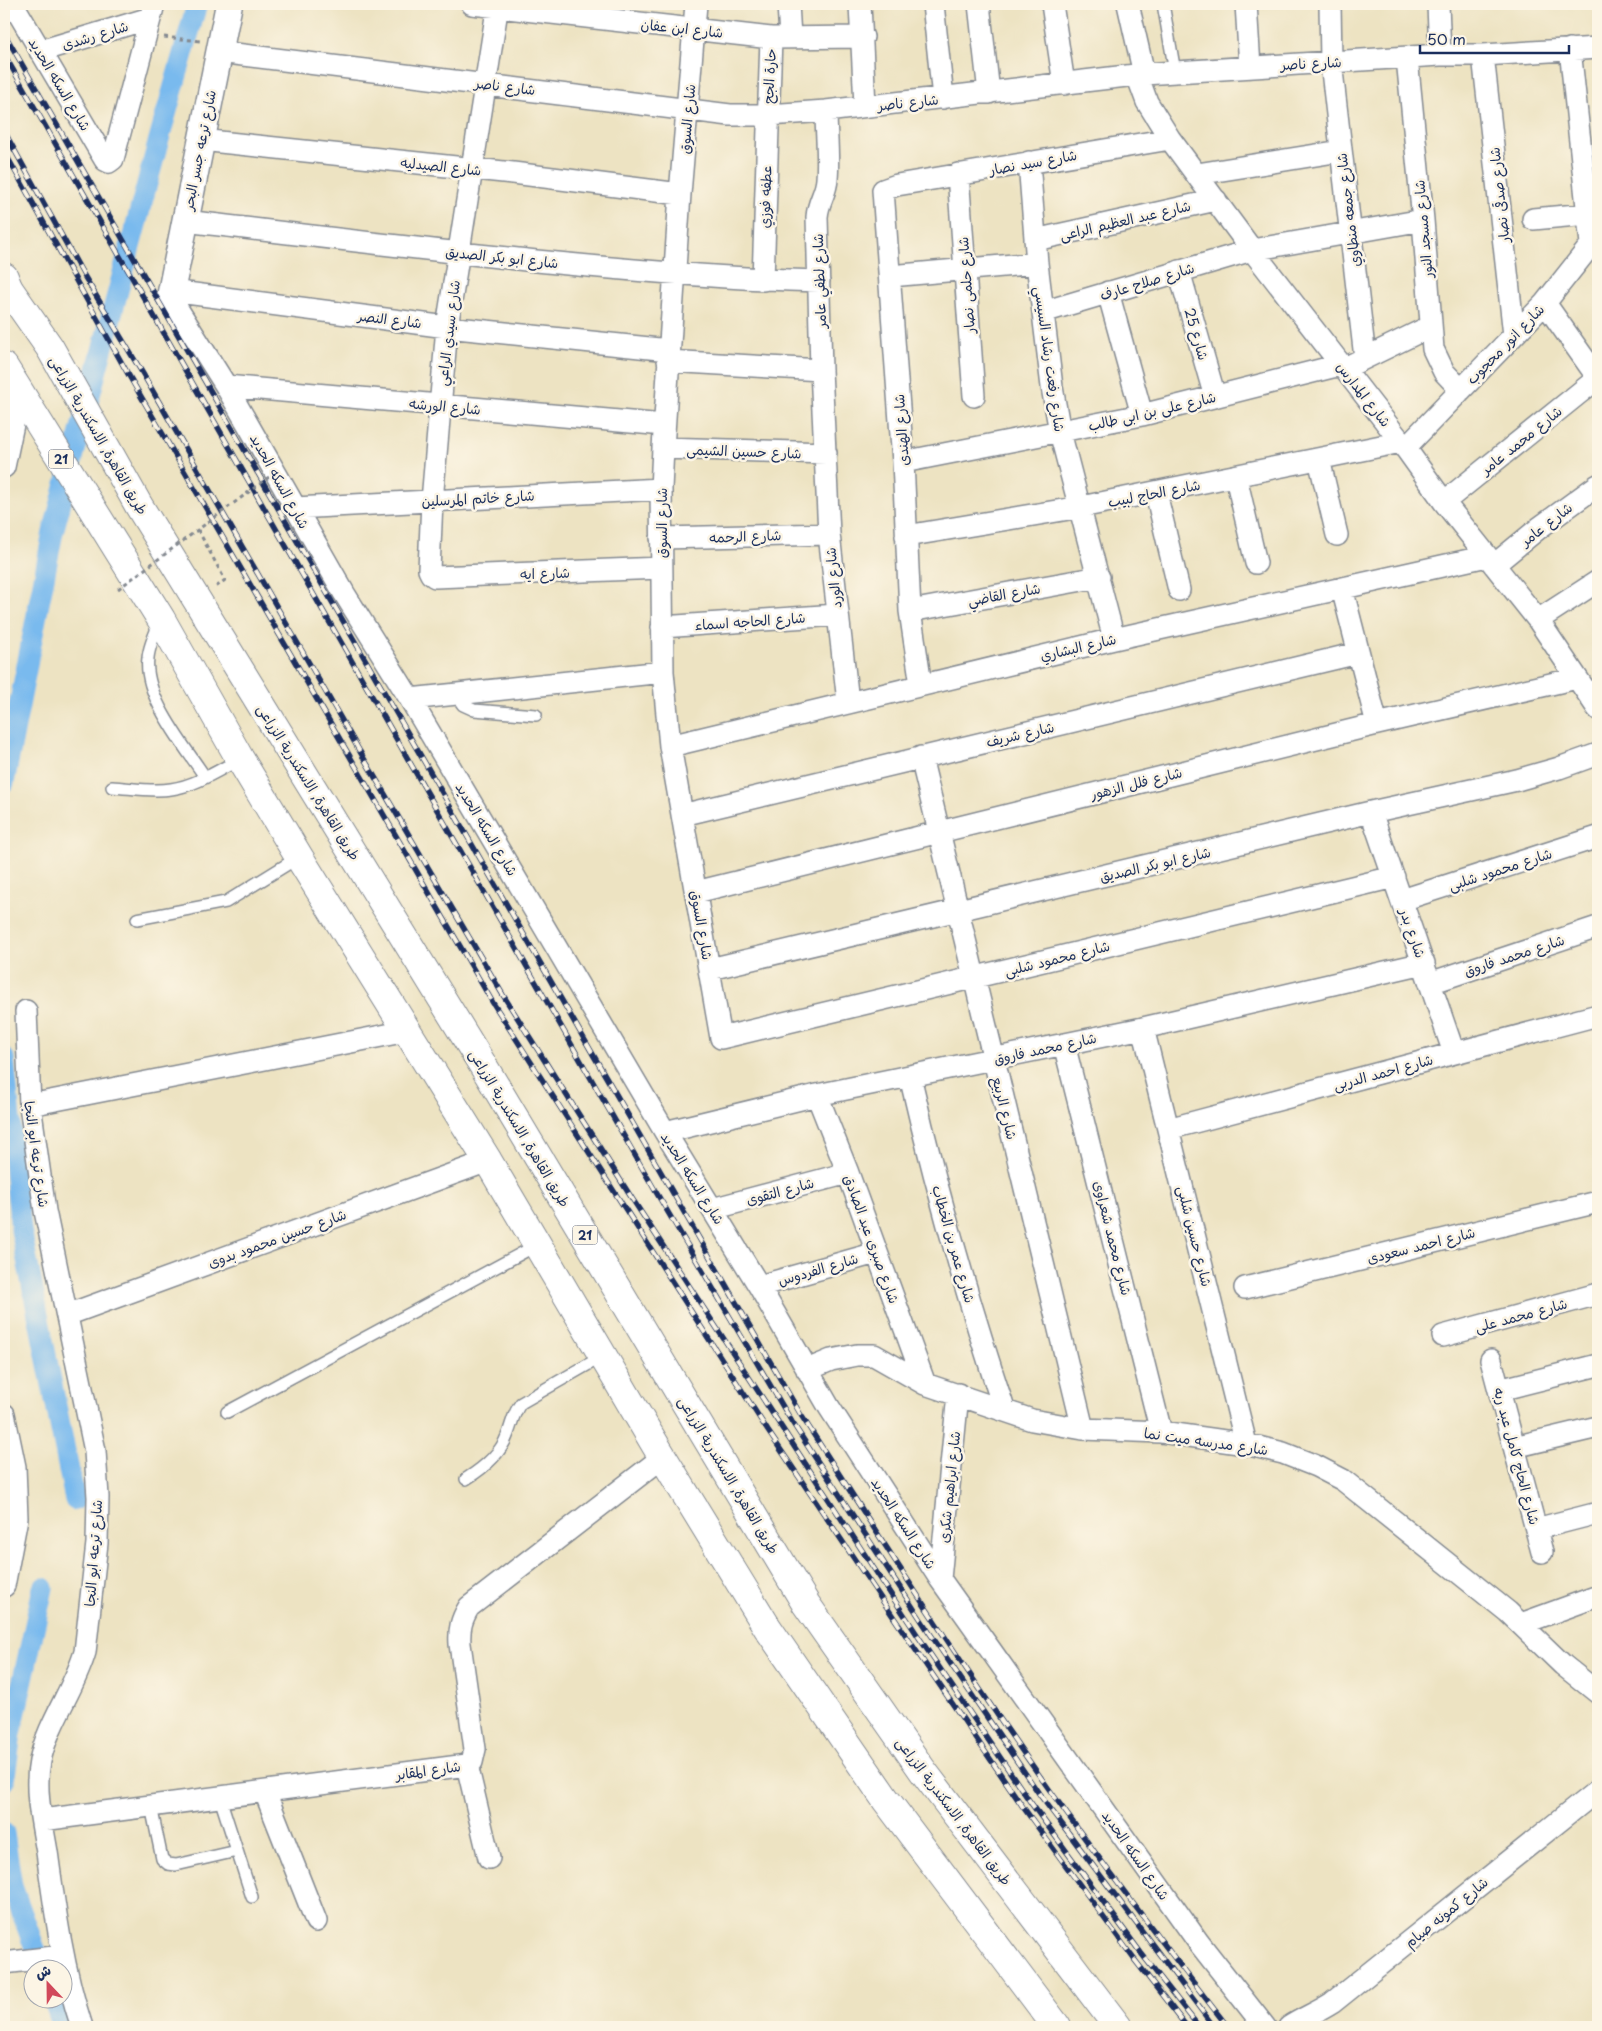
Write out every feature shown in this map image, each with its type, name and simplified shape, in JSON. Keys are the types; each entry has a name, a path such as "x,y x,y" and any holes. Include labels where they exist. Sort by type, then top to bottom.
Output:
{"highway":[{"name":"طريق القاهرة, الاسكندرية الزراعى","path":"5,283 50,348 139,506 478,1058 806,1604 923,1771 1118,2027"},
{"name":"21","path":"4,367 161,619 298,857 488,1161 662,1457 767,1627 875,1784 1057,2027"}],"street":[{"name":"شارع السكه الحديد","path":"13,4 105,160 109,162 113,159 152,11"},
{"name":"شارع ترعه جسر البحر","path":"170,294 201,140 209,47 229,4"},
{"name":"شارع ابن عفان","path":"472,4 498,5 695,30 780,37 863,37"},
{"name":"شارع السوق","path":"696,4 662,448 661,568 663,672 670,746 721,1038"},
{"name":"حارة الجح","path":"768,115 780,37 788,4"},
{"path":"860,4 865,106"},
{"path":"933,4 943,98"},
{"path":"979,4 989,93"},
{"path":"1052,4 1064,84"},
{"name":"شارع المدارس","path":"1128,4 1147,102 1170,139 1252,250 1403,445 1444,502 1538,620 1598,709"},
{"path":"1246,4 1250,67"},
{"name":"شارع جمعه منطاوي","path":"1330,4 1331,62 1365,358"},
{"path":"1438,4 1440,55"},
{"name":"شارع سيدي الراعي","path":"431,574 432,501 447,326 498,5"},
{"name":"شارع رشدى","path":"40,52 152,11"},
{"name":"شارع ناصر","path":"209,47 730,115 768,115 826,111 1175,72 1440,55 1483,55 1598,48"},
{"path":"1570,49 1588,214 1595,240"},
{"name":"شارع صدقى نصار","path":"1483,55 1514,335"},
{"name":"شارع مسجد النور","path":"1407,58 1423,220 1433,349 1444,372 1461,390"},
{"name":"شارع لطفي عامر","path":"826,111 827,177 825,190 818,203 817,217 821,370 826,453"},
{"name":"عطفه فوزي","path":"763,280 768,115"},
{"name":"شارع سيد نصار","path":"897,185 1170,139"},
{"name":"شارع الصيدليه","path":"201,140 680,194"},
{"path":"1197,174 1341,151"},
{"name":"شارع رفعت رشاد السيسي","path":"1029,162 1037,263 1051,378 1060,432 1114,639"},
{"name":"شارع حلمى نصار","path":"958,174 974,396"},
{"name":"شارع الهندى","path":"897,185 883,190 903,462 910,611 921,685"},
{"name":"شارع عبد العظيم الراعى","path":"1035,240 1216,200"},
{"path":"1533,219 1588,214"},
{"name":"شارع صلاح عارف","path":"1043,312 1252,250 1423,220"},
{"name":"شارع ابو بكر الصديق","path":"185,221 458,253 674,274 763,280 819,281"},
{"name":"شارع انور محجوب","path":"1403,445 1461,390 1545,303 1595,240"},
{"path":"890,276 1037,263"},
{"name":"شارع 25","path":"1179,271 1215,397"},
{"path":"1108,292 1142,415"},
{"name":"شارع السكه الحديد","path":"170,294 226,386 344,593 410,700 834,1415 940,1579 1199,1943 1264,2027"},
{"name":"شارع النصر","path":"170,294 447,326 668,356 821,370"},
{"path":"1545,303 1598,378"},
{"name":"شارع على بن ابى طالب","path":"903,462 1142,415 1342,367 1431,326"},
{"name":"شارع محمد عامر","path":"1444,502 1598,378"},
{"name":"شارع الورشه","path":"226,386 664,425"},
{"path":"4,467 20,391"},
{"name":"شارع الحاج لبيب","path":"906,536 1081,507 1319,459 1403,445"},
{"name":"شارع حسين الشيمى","path":"662,448 826,453"},
{"name":"شارع الورد","path":"826,453 829,534 848,702"},
{"path":"1319,459 1337,535"},
{"path":"1236,477 1256,563"},
{"name":"شارع عامر","path":"1490,560 1539,528 1598,484"},
{"name":"شارع خاتم المرسلين","path":"295,508 661,489"},
{"path":"1156,493 1179,590"},
{"name":"شارع الرحمه","path":"661,538 829,534"},
{"name":"شارع البشاري","path":"670,746 1114,639 1342,588 1490,560"},
{"name":"شارع ايه","path":"431,574 434,577 661,568"},
{"name":"شارع القاضي","path":"910,611 1099,577"},
{"path":"1538,620 1598,581"},
{"path":"1342,588 1377,724"},
{"name":"شارع الحاجه اسماء","path":"662,627 837,615"},
{"name":"شارع شريف","path":"682,815 1358,653"},
{"path":"410,700 663,672"},
{"name":"شارع فلل الزهور","path":"696,892 1377,724 1577,678"},
{"name":"شارع ابو بكر الصديق","path":"710,969 1371,812 1516,780 1559,768 1598,754"},
{"name":"شارع الربيع","path":"921,757 1083,1429"},
{"name":"شارع بدر","path":"1371,812 1454,1053"},
{"name":"شارع محمود شلبى","path":"1402,900 1598,837"},
{"name":"شارع محمود شلبى","path":"721,1038 1394,877"},
{"name":"شارع محمد فاروق","path":"665,1132 816,1095 1143,1028 1427,973 1598,927"},
{"name":"شارع ترعه ابو النجا","path":"26,1011 30,1105 45,1211 95,1451 98,1497 97,1543 85,1652 81,1667 47,1734 40,1762 38,1792 53,1957 73,2000 82,2027"},
{"name":"شارع احمد الدربى","path":"1168,1129 1598,1015"},
{"name":"شارع حسين شلبى","path":"1143,1028 1246,1444"},
{"path":"30,1105 407,1031"},
{"name":"شارع محمد شعراوى","path":"1064,1044 1161,1432"},
{"name":"شارع عمر بن الخطاب","path":"910,1076 925,1145 981,1338 1004,1409"},
{"name":"شارع صبرى عبد الصادق","path":"816,1095 848,1173 925,1384"},
{"name":"شارع حسين محمود بدوى","path":"66,1314 488,1161"},
{"name":"شارع التقوى","path":"712,1209 848,1173"},
{"name":"شارع احمد سعودى","path":"1245,1288 1598,1202"},
{"name":"شارع الفردوس","path":"759,1286 876,1253"},
{"name":"شارع محمد على","path":"1443,1336 1598,1294"},
{"name":"شارع مدرسه ميت نما","path":"807,1370 831,1360 857,1355 874,1355 925,1384 1032,1420 1083,1429 1161,1432 1246,1444 1283,1453 1316,1466 1343,1480 1521,1624 1563,1665 1598,1693"},
{"name":"شارع الحاج كامل عبد ربه","path":"1491,1360 1542,1552"},
{"path":"1499,1390 1598,1365"},
{"name":"شارع ابراهيم شكرى","path":"940,1579 958,1394"},
{"path":"4,1414 15,1467 17,1518 5,1576"},
{"path":"1514,1447 1598,1427"},
{"name":"شارع المقابر","path":"42,1820 467,1765 472,1762 475,1749 459,1631 462,1618 469,1607 662,1457"},
{"path":"1536,1529 1598,1513"},
{"path":"1521,1624 1598,1596"},
{"path":"467,1765 489,1858"},
{"name":"شارع كمونه صيام","path":"1289,2027 1332,2003 1598,1790"},
{"path":"265,1792 316,1921"},
{"path":"4,1963 53,1957"}],"lane":[{"path":"1163,4 1175,72"},
{"path":"161,619 148,657 147,673 150,688 157,703 205,777"},
{"path":"456,695 463,705 474,710 536,715"},
{"path":"112,787 165,790 182,787 240,758"},
{"path":"136,919 226,902 298,857"},
{"path":"227,1412 537,1244"},
{"path":"466,1479 489,1462 504,1443 513,1415 521,1403 603,1356"},
{"path":"220,1798 252,1898"},
{"path":"151,1806 162,1859 168,1864 237,1851"}],"path":[{"path":"162,36 209,47"},
{"path":"118,589 269,477"},
{"path":"198,530 225,580"}],"waterway":[{"path":"4,783 53,532 197,4"},
{"path":"4,1058 21,1230 75,1500"},
{"path":"4,1782 11,1734 43,1588"},
{"path":"4,1833 12,1886 38,1958"},
{"path":"56,2008 63,2027"}],"railway":[{"path":"4,33 801,1415 923,1603 1017,1743 1115,1879 1228,2027"},
{"path":"4,54 656,1192 792,1422 929,1632 1040,1795 1214,2027"},
{"path":"4,131 83,274 143,374 359,750 503,995 633,1200 920,1639 1031,1803 1141,1953 1199,2027"},
{"path":"4,151 128,374 493,1003 768,1431 913,1646 1023,1807 1134,1959 1187,2027"}]}
